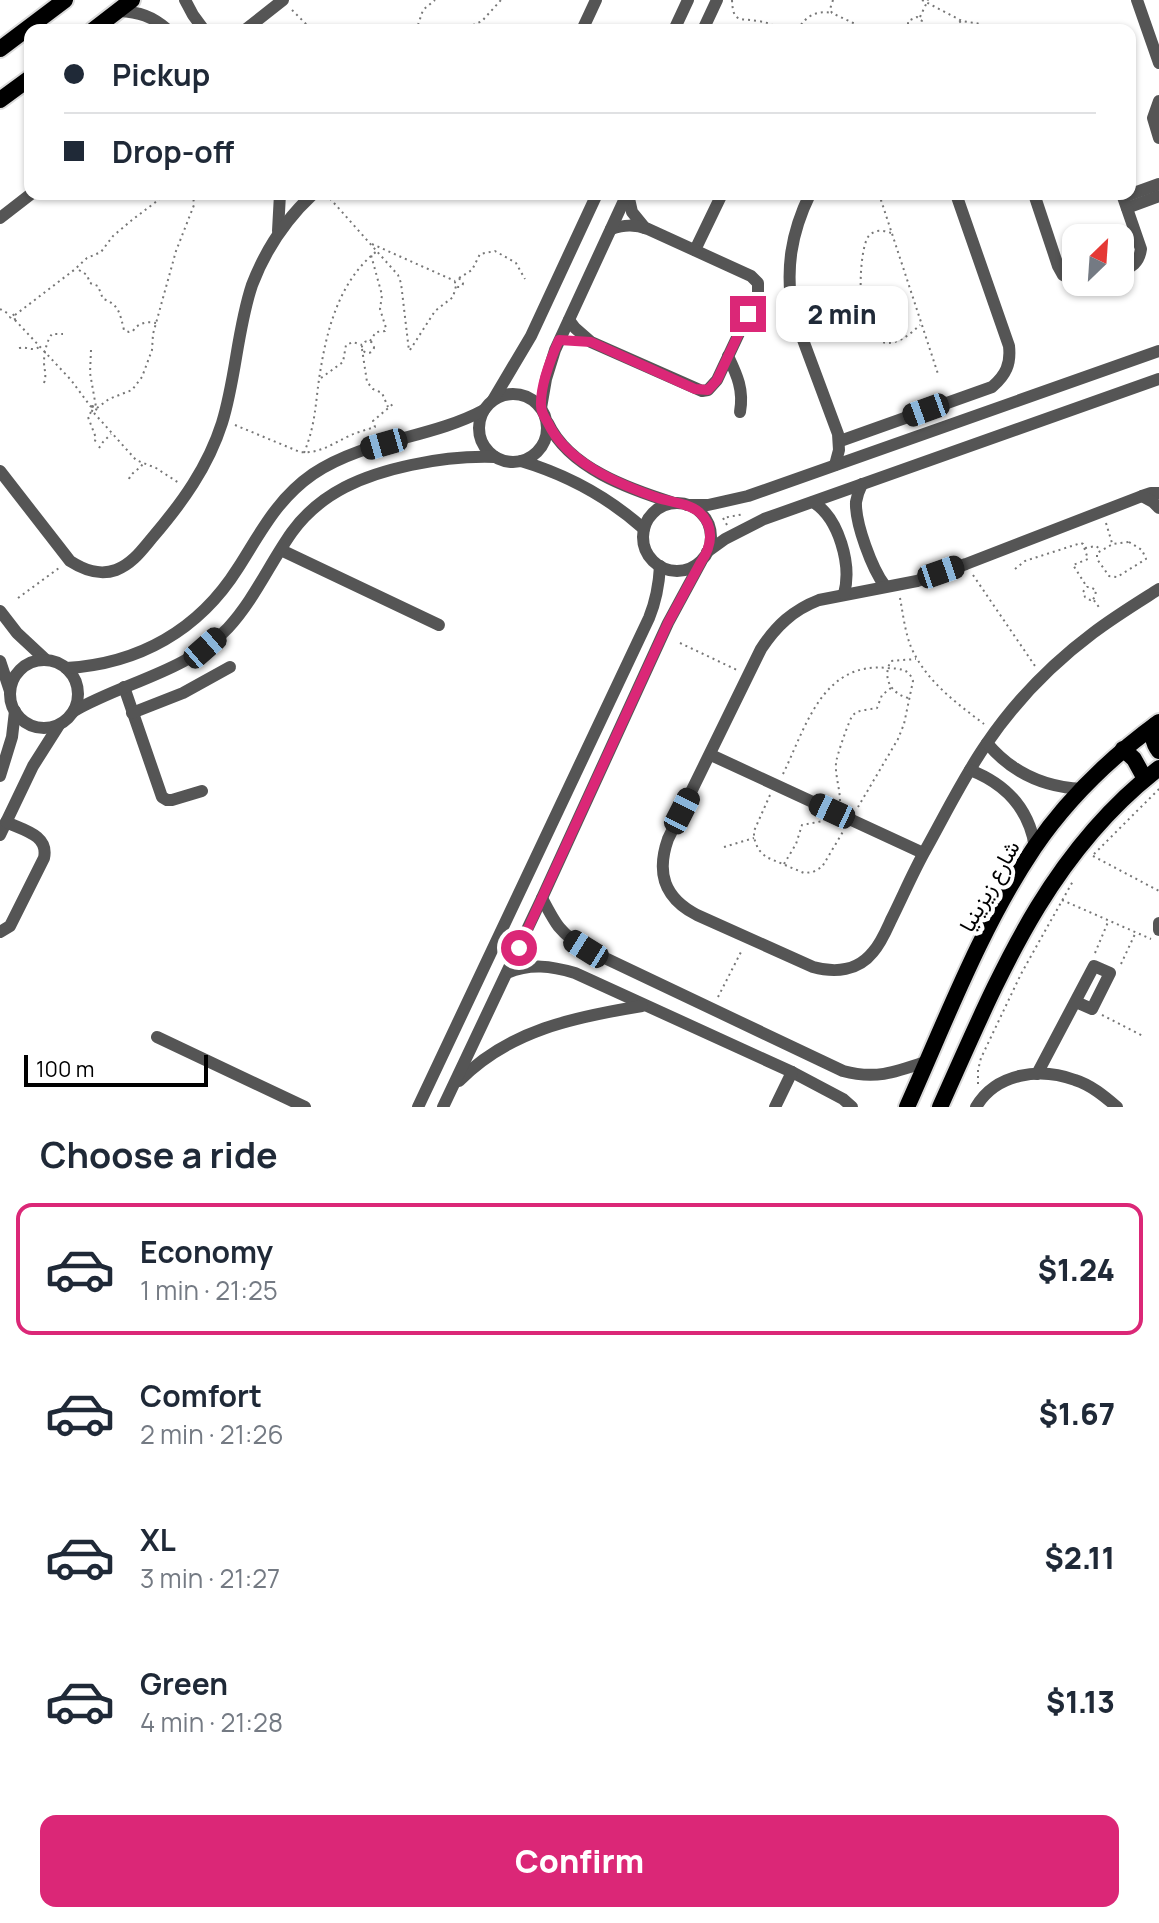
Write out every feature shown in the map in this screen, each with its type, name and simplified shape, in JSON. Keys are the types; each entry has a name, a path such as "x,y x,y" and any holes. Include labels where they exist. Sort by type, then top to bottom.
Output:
{"main road":[{"path":"33,24 65,0"},
{"path":"101,24 132,0"},
{"path":"0,49 24,31"},
{"path":"0,100 24,82"},
{"path":"1157,723 1152,734 1159,751"},
{"name":"شارع زيزينيا","path":"907,1107 975,955 1000,905 1035,847 1082,789 1123,749 1157,723"},
{"path":"940,1107 999,977 1058,874 1099,824 1154,779 1123,749"}],"street":[{"path":"185,0 200,24"},
{"path":"253,24 283,0"},
{"path":"585,24 596,0"},
{"path":"677,24 688,0"},
{"path":"706,24 717,0"},
{"path":"1137,0 1159,63"},
{"path":"119,11 148,15 161,24"},
{"path":"1159,101 1153,118 1159,138"},
{"path":"1136,195 1159,184"},
{"path":"1136,199 1159,196"},
{"path":"0,218 24,199"},
{"path":"278,234 280,200"},
{"path":"0,471 70,561 83,569 98,572 113,571 127,565 190,491 213,446 223,420 249,296 278,234 306,200"},
{"path":"495,457 485,448 479,423 531,336 594,200"},
{"path":"74,711 179,664 205,648 228,628 246,604 293,530 308,513 345,486 366,477 441,459 477,456 495,457 508,462 533,456 542,446 547,433 543,414 546,379 559,340 625,200"},
{"path":"629,200 632,212 645,228"},
{"path":"695,250 719,200"},
{"path":"807,200 797,222 790,252 790,298 840,437 835,465"},
{"path":"840,437 992,387 1007,369 1009,346 958,200"},
{"path":"1036,200 1062,273"},
{"path":"1124,200 1132,224"},
{"path":"569,320 591,342 702,391 714,386 758,293 758,283 751,276 645,228 628,225 611,229"},
{"path":"1134,229 1141,249 1134,265"},
{"path":"559,340 591,342"},
{"path":"1159,351 728,501 666,505 648,519 643,540 646,550 651,559 670,570 692,568 744,528 1159,379"},
{"path":"728,356 740,383 740,412"},
{"path":"66,668 119,660 169,639 190,624 226,587 277,507 313,474 357,451 451,426 505,395 518,394 531,399 560,444 582,462 621,483 698,511 705,519 711,541 704,557 668,623 443,1107"},
{"path":"840,437 864,455"},
{"path":"521,461 559,474 596,492 644,529"},
{"path":"862,484 857,497 857,510 872,562 891,586"},
{"path":"1159,493 1142,496 917,581 844,594 805,606 787,617 767,640 668,839 662,868 665,883 673,897 684,908 813,967 826,971 853,968 873,952 882,938 923,853 995,732 1074,648 1159,589"},
{"path":"1142,496 1159,508"},
{"path":"813,502 828,515 841,544 848,573 844,594"},
{"path":"281,550 439,625"},
{"path":"418,1107 649,618 660,566"},
{"path":"0,611 17,633 46,660"},
{"path":"169,639 179,664"},
{"path":"0,661 15,711 30,724 39,727 59,725 74,711 79,693 77,683 66,668 46,660 26,665 12,681 10,691"},
{"path":"132,713 183,693 230,667"},
{"path":"124,687 162,797 172,800 202,791"},
{"path":"0,776 12,737 15,711"},
{"path":"0,835 33,766 59,725"},
{"path":"987,743 1003,761 1023,775 1046,784 1082,789"},
{"path":"711,755 923,853"},
{"path":"970,770 1000,786 1018,803 1029,824 1035,847"},
{"path":"0,932 10,926 46,850 37,837 6,822"},
{"path":"542,898 557,928 586,949 843,1071 857,1075 887,1074 928,1061"},
{"path":"1159,923 1159,930"},
{"path":"1037,1074 1095,965 1110,974 1093,1008 1076,1002"},
{"path":"507,973 522,967 540,966 575,973 792,1072 852,1107"},
{"path":"452,1089 471,1069 523,1037 581,1016 643,1005"},
{"path":"157,1037 278,1101 305,1107"},
{"path":"775,1107 792,1072"},
{"path":"979,1102 1005,1079 1037,1074 1075,1079 1099,1091 1117,1107"}],"path":[{"path":"283,0 306,24"},
{"path":"418,24 423,10 435,0"},
{"path":"476,24 501,0"},
{"path":"732,0 733,11 739,20 769,24"},
{"path":"832,13 833,0"},
{"path":"922,0 962,21 981,24"},
{"path":"920,18 928,1"},
{"path":"802,24 818,12 832,13 855,24"},
{"path":"908,24 913,17 920,18"},
{"path":"920,18 923,24"},
{"path":"958,24 962,21"},
{"path":"13,315 87,258 101,252 113,236 158,200"},
{"path":"96,407 132,390 139,382 151,353 152,338 176,251 192,212 193,200"},
{"path":"331,200 398,275 409,351 435,311 453,297 455,281 369,242"},
{"path":"881,200 938,374"},
{"path":"892,233 875,231 868,237 860,274 861,297 868,319 879,341 886,344 900,340 921,324"},
{"path":"304,453 316,415 327,339 342,293 363,262 377,251"},
{"path":"455,281 472,270 480,254 495,251 516,263 525,279"},
{"path":"371,255 382,295 380,309 386,328 385,331 376,332 362,347 367,382 384,396 388,408"},
{"path":"77,268 87,275 90,283 98,286 103,299 115,305 124,330 133,331 142,323 157,323"},
{"path":"456,286 463,284 459,278"},
{"path":"0,309 13,315 24,332 71,380 92,411 132,457 156,468 190,491"},
{"path":"44,383 49,336 63,334"},
{"path":"319,380 343,362 346,345 353,342 365,352 372,352 374,345 370,341"},
{"path":"19,348 31,350 40,347"},
{"path":"91,350 90,373 97,411 92,411 88,417 96,438 94,444"},
{"path":"223,420 304,453 319,451 375,427 373,421 393,404"},
{"path":"99,448 112,433"},
{"path":"129,479 143,463"},
{"path":"1101,512 1113,544"},
{"path":"1015,569 1025,561 1078,542 1083,544 1088,559 1073,565 1087,587 1096,590 1093,599"},
{"path":"1113,544 1134,544 1146,554 1146,559 1113,577 1106,573 1097,559 1097,553 1113,544"},
{"path":"1085,548 1096,546 1101,550"},
{"path":"18,598 70,561"},
{"path":"966,564 1043,678"},
{"path":"891,586 910,645 926,672 946,694 995,732"},
{"path":"1087,587 1083,595 1093,599"},
{"path":"1093,599 1109,621"},
{"path":"680,643 749,675"},
{"path":"909,698 891,688 888,668 891,661 918,659"},
{"path":"888,668 907,671 911,675 913,681 909,698 898,739 841,815 822,867 804,873 766,857 758,849 754,838 757,823 819,700 830,686 861,669 888,668"},
{"path":"841,815 835,763 847,723 860,710 877,708 882,695 891,688"},
{"path":"1154,779 1092,856 1159,891"},
{"path":"783,865 796,844 802,825 841,815"},
{"path":"724,847 754,838"},
{"path":"979,1102 978,1070 981,1058 1021,974 1076,876"},
{"path":"1062,900 1159,943"},
{"path":"1096,956 1109,921"},
{"path":"1117,965 1122,963 1136,933"},
{"path":"718,997 748,938"},
{"path":"1091,1009 1143,1036"}],"route":[{"path":"519,948 668,623 711,541 710,530 698,511 621,483 582,462 560,444 541,408 550,364 559,340 582,340 695,389 708,390 714,386 748,314"}]}
